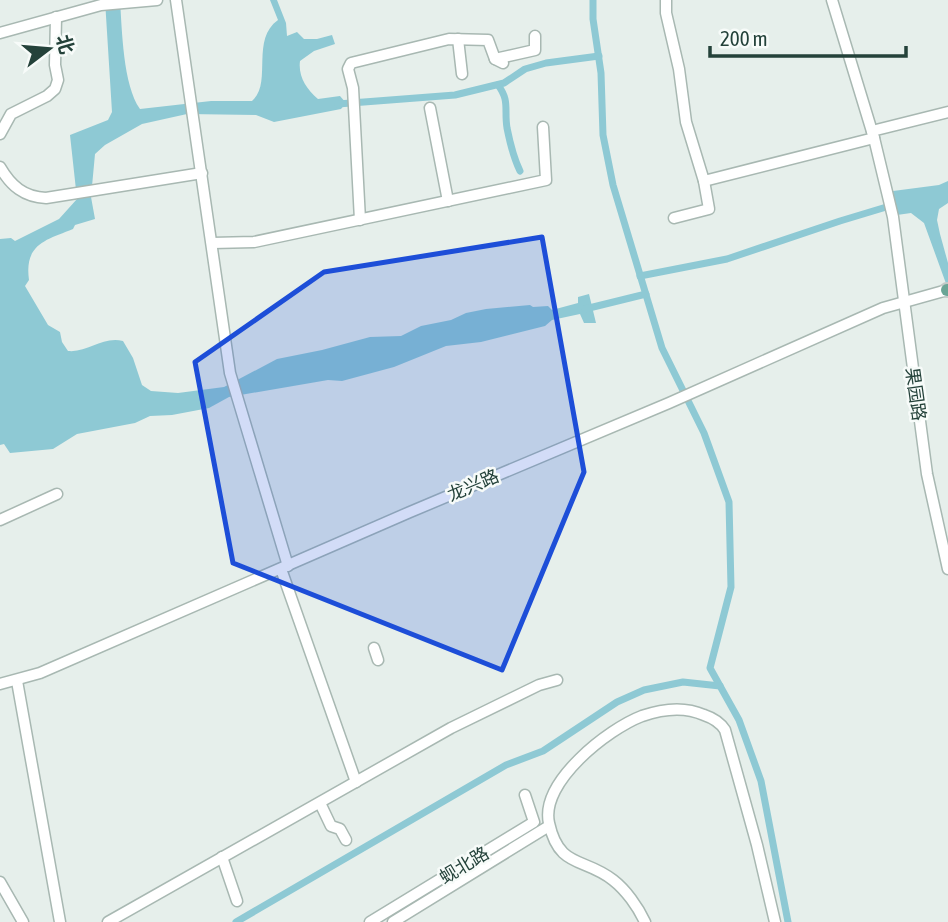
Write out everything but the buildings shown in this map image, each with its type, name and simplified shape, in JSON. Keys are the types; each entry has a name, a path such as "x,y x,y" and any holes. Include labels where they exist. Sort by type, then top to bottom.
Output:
{"street":[{"path":"0,33 101,5 157,0"},
{"path":"176,0 231,375 284,568 356,782"},
{"path":"666,0 666,13 679,69 686,122 704,181 709,209 674,218"},
{"name":"果园路","path":"832,0 873,134 893,217 927,474 948,569"},
{"path":"0,134 11,114 47,96 55,89 58,80 55,65 56,18"},
{"path":"360,220 353,88 348,69 351,63 449,39 488,40 499,61 535,50 535,36"},
{"path":"458,39 462,74"},
{"path":"430,108 448,201"},
{"path":"704,181 948,112"},
{"path":"212,243 254,242 546,180 542,127"},
{"path":"0,169 22,192 32,197 46,198 202,173"},
{"name":"龙兴路","path":"0,684 40,673 883,308 947,290"},
{"path":"0,520 57,494"},
{"path":"374,648 378,660"},
{"path":"108,922 450,728 540,685 557,680"},
{"path":"17,681 60,922"},
{"path":"645,922 614,881 602,873 573,862 563,854 547,816 555,791 566,773 585,753 642,716 684,708 717,720 725,730 775,922"},
{"name":"蚬北路","path":"370,922 534,822 525,795"},
{"path":"320,803 331,826 340,829 346,840"},
{"path":"393,922 549,826"},
{"path":"222,857 237,901"},
{"path":"0,882 23,922"}],"highlighted area":[{"path":"542,237 584,472 502,670 233,563 195,362 324,272"}],"water":[{"path":"105,0 120,0 127,72 134,99 140,109 211,101 252,101 261,84 265,39 278,20 270,0 277,0 286,23 287,36 297,32 304,39 332,35 335,44 314,51 300,61 300,72 307,87 318,99 340,96 346,103 341,109 274,122 256,115 187,114 142,124 105,145 95,154 91,197 95,219 75,225 73,229 39,245 30,258 28,268 29,280 25,286 48,325 60,332 68,351 82,350 108,341 123,341 133,358 142,385 151,391 178,393 224,387 277,359 370,337 401,336 421,326 486,309 530,305 548,306 552,310 578,303 578,297 589,294 596,323 584,323 580,314 552,320 545,326 481,342 446,346 394,367 342,381 328,380 229,397 209,408 150,416 135,423 77,434 53,449 10,453 4,444 0,445 0,239 11,238 15,241 59,219 77,199 70,135 108,120 112,112"},
{"path":"948,181 948,203 939,209 937,220 948,263 948,289 924,223 911,213 897,215 893,191 939,185"}],"waterway":[{"path":"593,0 601,73 603,135 613,185 662,348 704,433 729,502 731,587 710,668 739,720 761,781 788,922"},
{"path":"338,104 455,95 504,83 525,69 546,63 599,56"},
{"path":"498,85 505,101 508,134 520,171"},
{"path":"640,276 727,259 893,205"},
{"path":"585,309 646,294"},
{"path":"236,922 506,765 543,751 617,702 644,690 683,682 720,686"}]}
